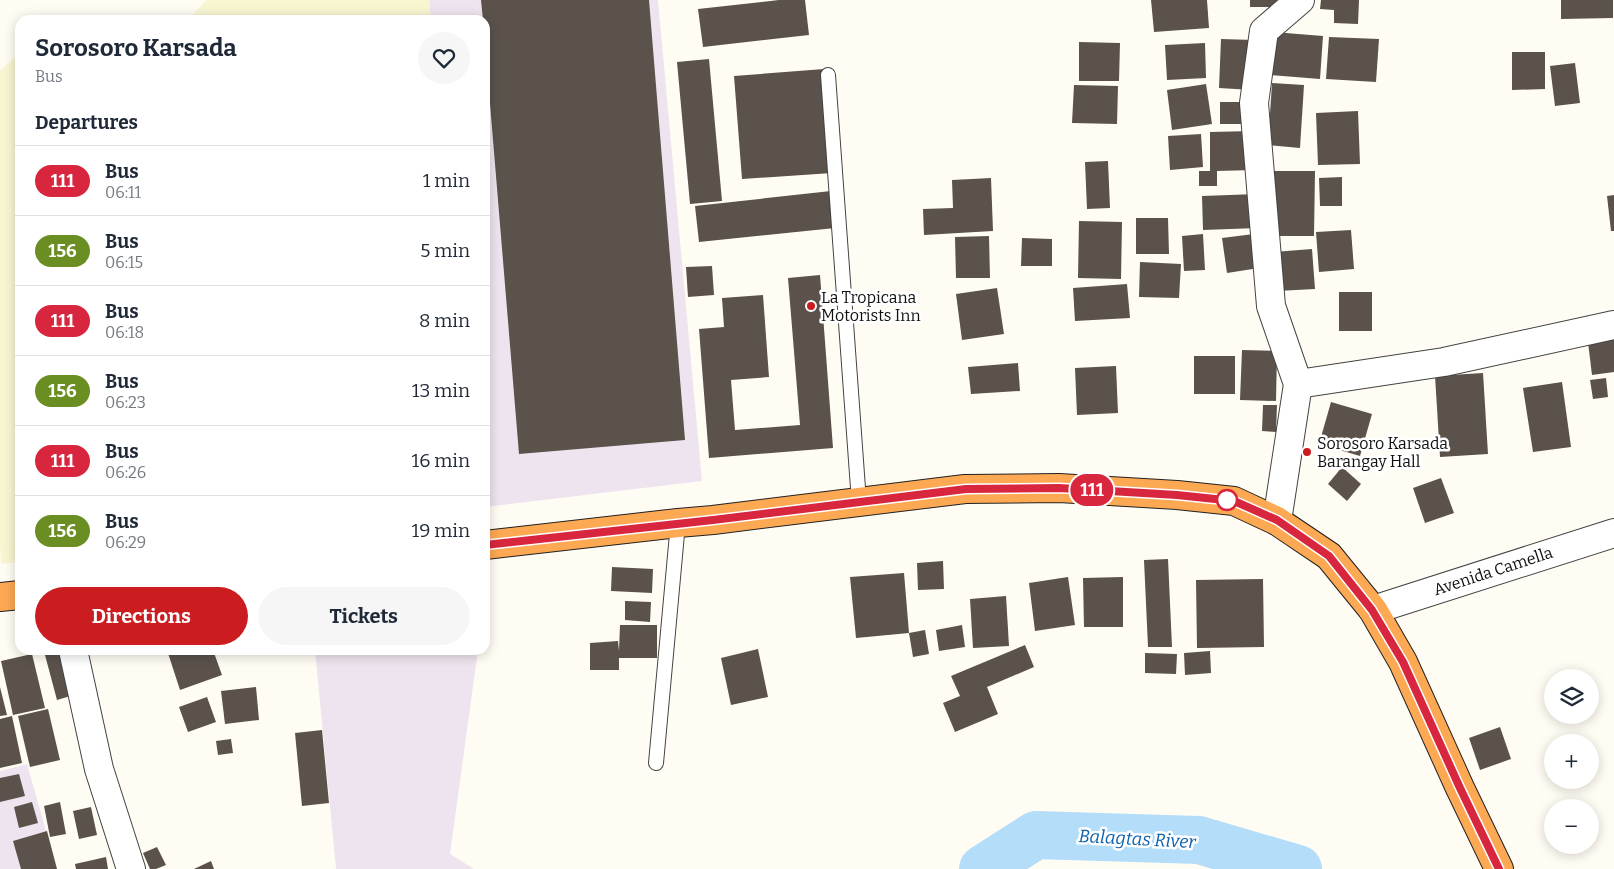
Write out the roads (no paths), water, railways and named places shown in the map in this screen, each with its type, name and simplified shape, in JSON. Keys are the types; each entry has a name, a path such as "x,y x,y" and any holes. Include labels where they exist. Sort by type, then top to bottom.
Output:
{"highway":[{"path":"490,544 723,519 966,489 1059,488 1177,495 1234,501 1277,520 1329,556 1372,610 1403,662 1499,869"},
{"path":"0,597 15,596"}],"street":[{"path":"1277,520 1298,384 1271,306 1254,103 1264,30 1300,0"},
{"path":"1298,384 1444,362 1614,325"},
{"name":"Avenida Camella","path":"1372,610 1614,532"},
{"path":"74,655 99,769 131,869"}],"lane":[{"path":"828,75 859,502"},
{"path":"656,763 678,523"}],"waterway":[{"name":"Balagtas River","path":"983,869 1036,835 1199,840 1298,869"}],"place":[{"name":"La Tropicana Motorists Inn","path":"811,306"},
{"name":"Sorosoro Karsada Barangay Hall","path":"1307,452"}]}
